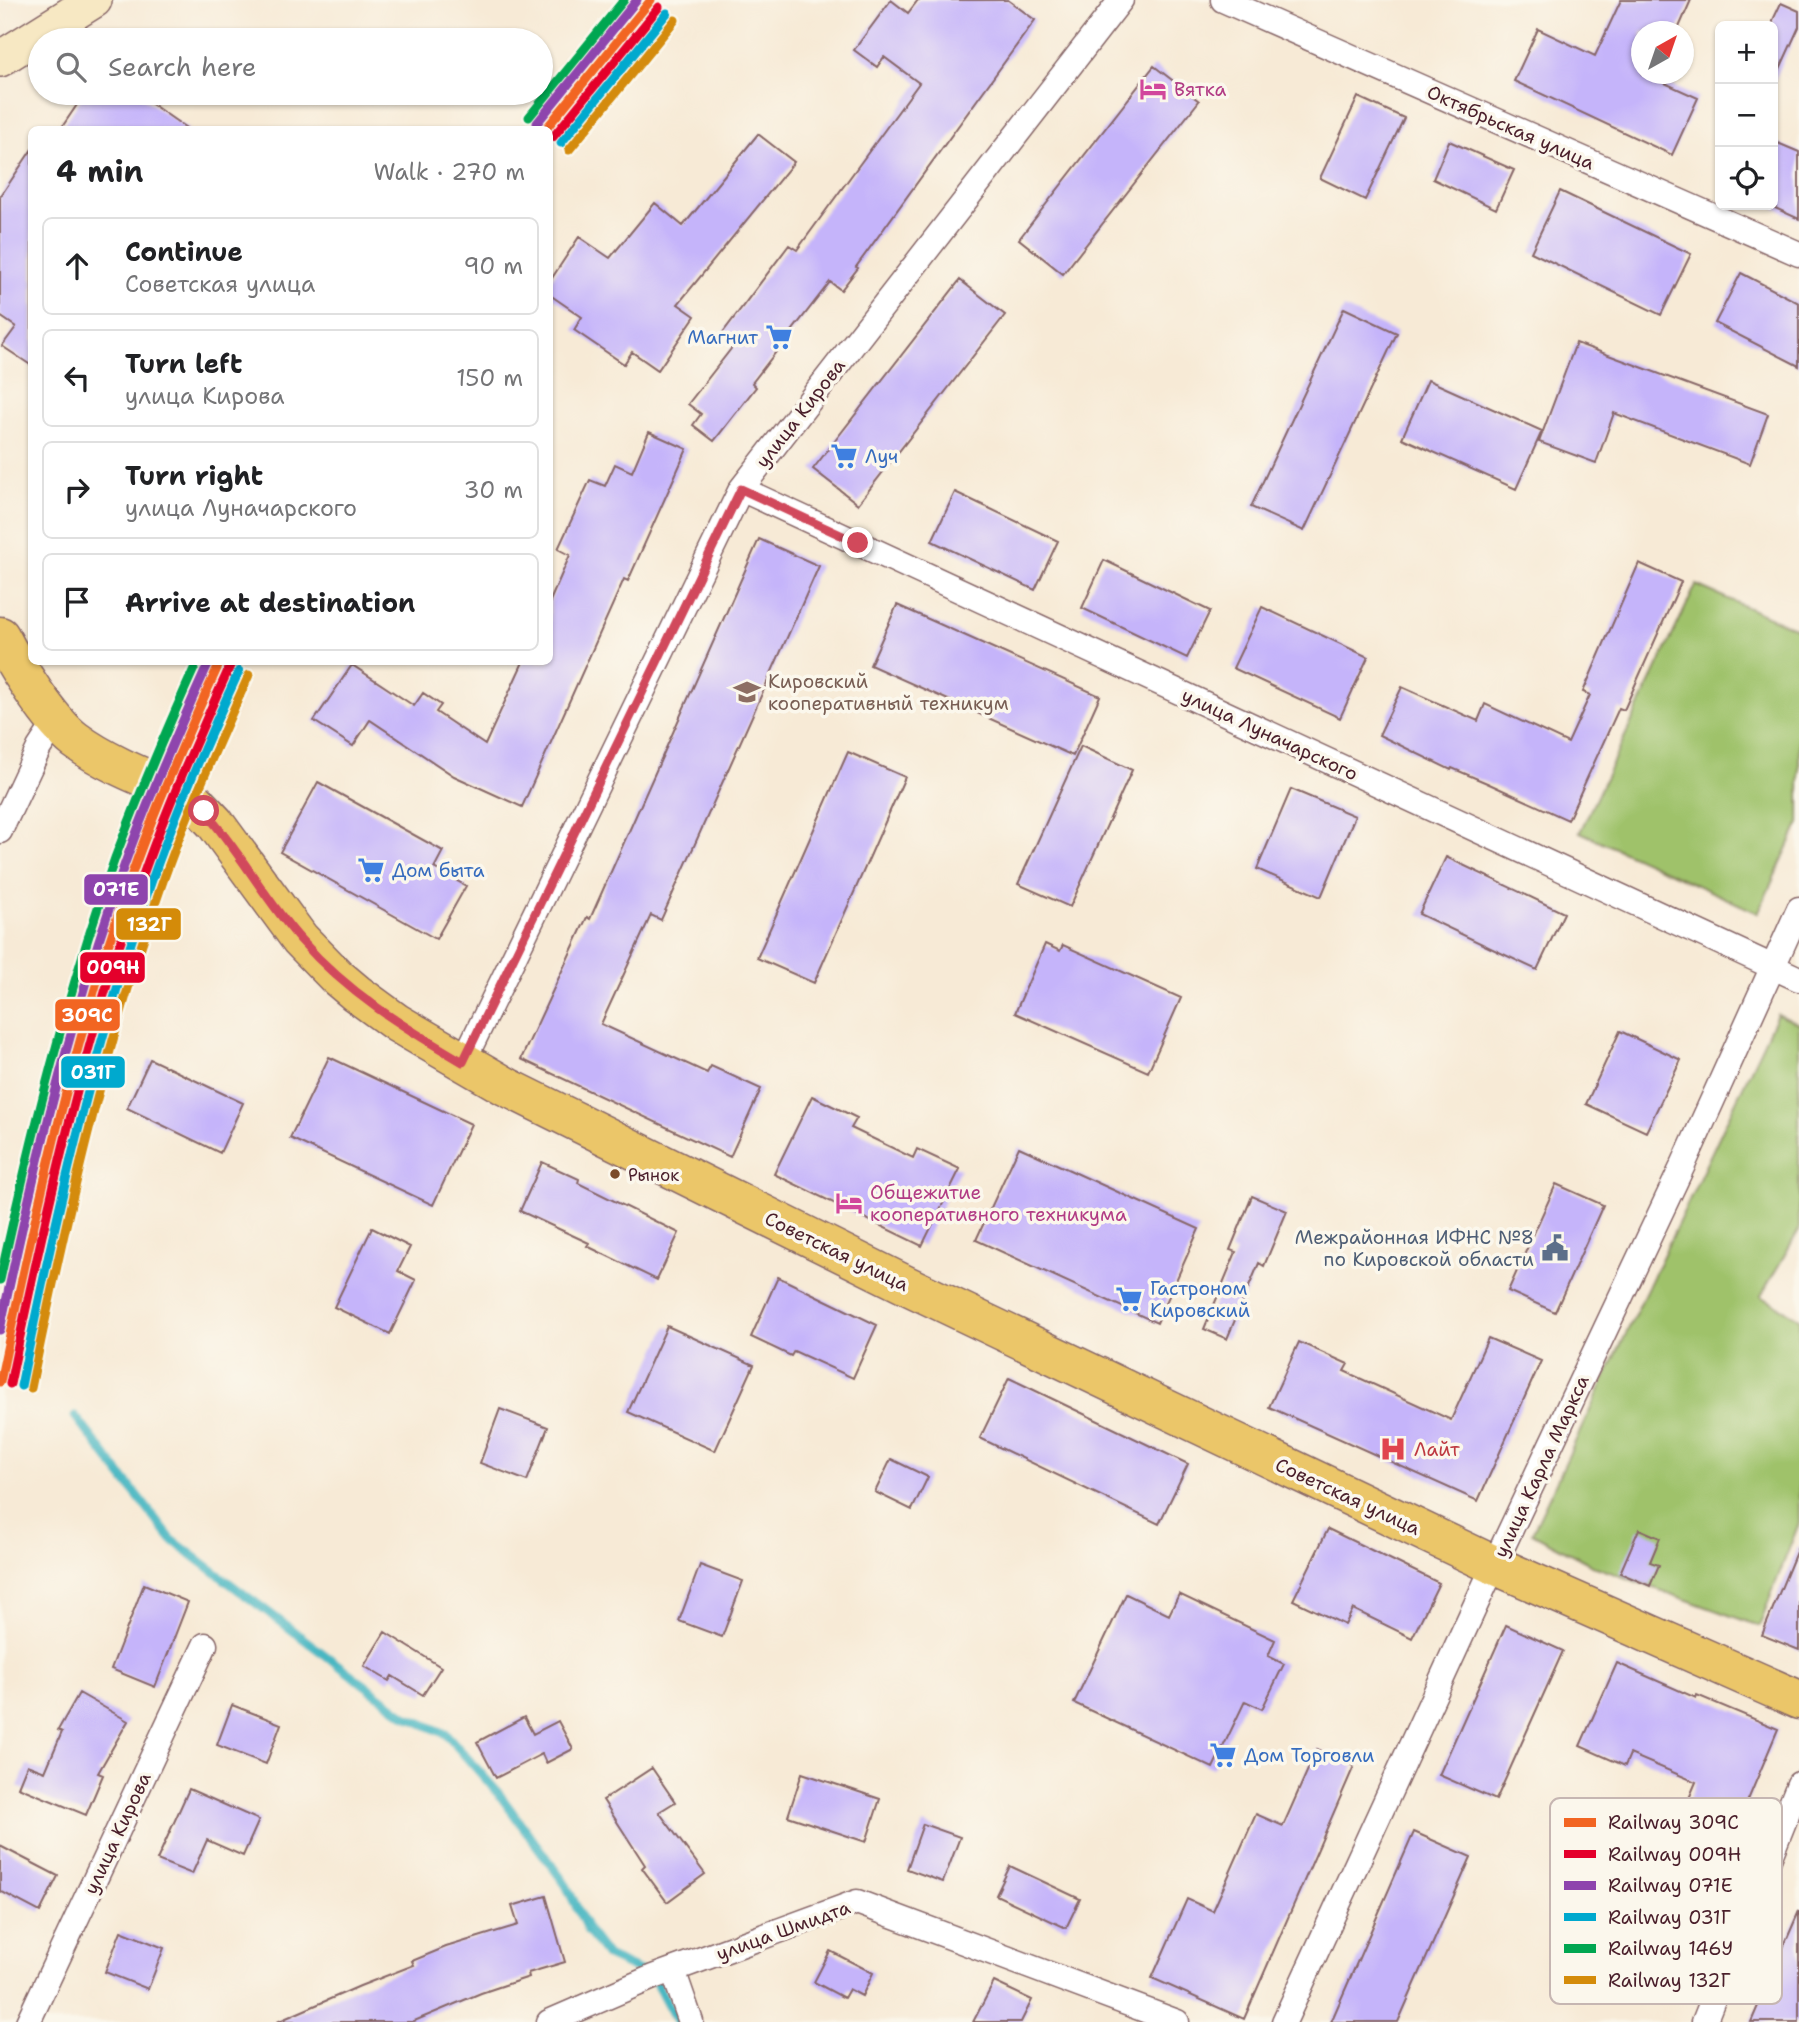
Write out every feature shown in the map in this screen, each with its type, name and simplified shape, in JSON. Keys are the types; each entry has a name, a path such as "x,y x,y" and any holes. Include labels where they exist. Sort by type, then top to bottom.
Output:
{"main road":[{"name":"Советская улица","path":"0,636 56,722 74,740 101,757 195,802 215,823 300,939 356,993 397,1023 507,1087 906,1285 1494,1565 1799,1700"}],"street":[{"path":"49,28 94,0"},
{"name":"улица Кирова","path":"463,1062 741,489 1121,0"},
{"name":"Октябрьская улица","path":"1223,0 1799,254"},
{"path":"0,59 28,41"},
{"name":"улица Луначарского","path":"741,489 1799,979"},
{"path":"0,831 39,748 56,722"},
{"name":"улица Карла Маркса","path":"1284,2022 1494,1565 1684,1163 1799,909"},
{"name":"улица Кирова","path":"28,2022 205,1645"},
{"path":"1782,1827 1799,1784"},
{"name":"улица Шмидта","path":"549,2022 673,1970 857,1902 1177,2022"},
{"path":"673,1970 691,2022"},
{"path":"1704,2022 1711,2004"}],"green space":[{"path":"1696,585 1799,630 1799,823 1758,913 1580,832"},
{"path":"1777,1014 1799,1024 1799,1230 1761,1296 1799,1318 1799,1523 1759,1626 1596,1567 1532,1533"}],"building":[{"path":"891,0 908,13 918,0 1008,0 1035,20 856,267 858,268 841,290 830,282 752,383 756,387 714,441 693,425 701,414 688,404 734,345 721,335 789,245 797,250 919,83 884,57 877,67 854,50"},
{"path":"1621,0 1691,0 1682,21 1631,21 1631,84 1667,84 1698,98 1672,155 1514,81 1538,29 1595,56"},
{"path":"1781,3 1799,11 1799,27 1778,73 1778,21 1773,20"},
{"path":"1154,66 1199,101 1063,274 1019,239"},
{"path":"1358,97 1404,118 1365,200 1320,178"},
{"path":"77,105 153,105 183,126 63,126"},
{"path":"758,134 794,162 678,304 695,316 658,370 632,352 624,364 574,330 582,317 553,297 553,276 579,237 610,258 655,203 683,226"},
{"path":"1449,141 1514,170 1496,209 1433,179"},
{"path":"1778,143 1799,152 1799,219 1778,209"},
{"path":"28,155 28,363 2,346 16,327 0,316 0,197"},
{"path":"1560,191 1691,254 1661,315 1531,252"},
{"path":"1741,273 1799,303 1799,366 1715,323"},
{"path":"960,280 1005,315 858,504 813,469"},
{"path":"1344,308 1397,333 1304,531 1251,507"},
{"path":"1576,343 1768,414 1750,464 1614,413 1596,463 1539,442"},
{"path":"1428,380 1542,431 1516,489 1402,438"},
{"path":"649,432 687,449 628,581 624,579 522,807 454,776 370,720 353,746 314,721 352,665 414,706 423,693 441,705 436,712 485,745 522,665 553,665 553,594 570,555 558,549 590,480 605,486 615,464 632,472"},
{"path":"955,492 1058,541 1035,590 932,541"},
{"path":"759,539 819,566 661,920 651,915 601,1024 707,1073 711,1066 761,1089 730,1157 521,1059 587,917 590,919"},
{"path":"1104,560 1210,611 1187,658 1082,608"},
{"path":"1639,563 1681,582 1624,710 1619,708 1568,820 1452,768 1451,770 1379,735 1402,687 1478,721 1485,704 1568,743 1590,695 1583,692"},
{"path":"897,605 1100,696 1073,756 870,665"},
{"path":"1262,607 1368,657 1340,718 1233,668"},
{"path":"1081,746 1132,770 1070,907 1018,884"},
{"path":"848,752 905,777 814,983 757,958"},
{"path":"318,782 443,851 434,868 466,886 436,939 280,852"},
{"path":"1291,789 1355,816 1321,897 1257,869"},
{"path":"1446,857 1564,913 1537,970 1419,914"},
{"path":"1045,944 1060,951 1063,945 1181,998 1148,1072 1015,1013"},
{"path":"1620,1031 1681,1060 1646,1132 1586,1104"},
{"path":"329,1057 471,1124 433,1205 290,1138"},
{"path":"150,1059 243,1103 220,1153 127,1108"},
{"path":"812,1096 857,1118 851,1128 913,1158 917,1149 960,1169 922,1246 774,1174"},
{"path":"1019,1147 1199,1229 1157,1323 976,1240"},
{"path":"542,1162 679,1233 657,1280 587,1246 589,1243 520,1211"},
{"name":"Межрайонная ИФНС №8 по Кировской области","path":"1556,1184 1603,1205 1555,1312 1508,1291"},
{"path":"1252,1196 1287,1211 1264,1266 1259,1263 1227,1339 1204,1329 1236,1252 1230,1250"},
{"path":"372,1228 410,1247 398,1271 416,1280 390,1334 334,1307"},
{"path":"778,1277 877,1325 853,1378 794,1351 791,1356 751,1337"},
{"path":"667,1326 754,1365 715,1451 628,1412"},
{"path":"1488,1338 1541,1361 1478,1501 1269,1407 1299,1342 1348,1364 1344,1371 1451,1420"},
{"path":"1009,1378 1188,1464 1159,1524 980,1438"},
{"path":"500,1409 548,1427 527,1481 480,1463"},
{"path":"891,1459 928,1477 912,1510 875,1492"},
{"path":"1328,1529 1439,1583 1412,1638 1353,1609 1345,1625 1293,1600"},
{"path":"1639,1529 1660,1538 1650,1562 1659,1565 1650,1586 1620,1573"},
{"path":"1799,1547 1799,1650 1762,1635"},
{"path":"700,1565 743,1581 722,1637 679,1621"},
{"path":"144,1584 188,1602 155,1687 111,1669"},
{"path":"1126,1594 1169,1615 1179,1594 1275,1640 1268,1656 1284,1664 1262,1709 1245,1701 1213,1768 1074,1703"},
{"path":"1506,1625 1563,1651 1496,1800 1439,1775"},
{"path":"385,1632 441,1667 423,1695 392,1676 389,1681 364,1666"},
{"path":"1617,1663 1696,1698 1697,1695 1778,1729 1749,1798 1689,1798 1696,1782 1630,1754 1625,1766 1580,1746"},
{"path":"79,1693 128,1721 98,1773 103,1775 86,1815 18,1787 27,1765 45,1772 62,1732 58,1730"},
{"path":"232,1705 281,1724 266,1764 217,1745"},
{"path":"524,1717 533,1734 558,1721 573,1749 546,1763 542,1754 496,1778 477,1742"},
{"path":"1317,1749 1354,1766 1244,2019 1152,1978 1187,1899 1213,1911 1256,1814 1283,1826"},
{"path":"652,1768 675,1802 659,1812 705,1874 667,1902 642,1868 645,1865 603,1800"},
{"path":"802,1773 880,1799 866,1842 788,1816"},
{"path":"189,1789 259,1820 243,1856 207,1840 192,1874 157,1860"},
{"path":"923,1824 960,1837 943,1882 907,1869"},
{"path":"1414,1832 1471,1857 1398,2022 1331,2022"},
{"path":"0,1846 58,1876 40,1912 0,1891"},
{"path":"1010,1866 1080,1899 1066,1928 996,1895"},
{"path":"546,1896 565,1962 528,1973 529,1977 481,1993 412,2022 277,2022 414,1965 412,1961 446,1947 518,1925 512,1906"},
{"path":"1799,1911 1799,2022 1751,2022 1759,2004 1782,2004 1782,1950"},
{"path":"121,1931 164,1948 148,1989 105,1972"},
{"path":"830,1951 873,1973 862,1996 849,1989 844,1998 814,1982"},
{"path":"994,1982 1032,2000 1021,2022 973,2022"}],"waterway":[{"path":"75,1416 171,1539 406,1716 446,1734 499,1794 566,1885 588,1931 607,1956 653,1977 677,2022"}],"rail line":[{"name":"146У","path":"553,87 624,0"},
{"name":"071Е","path":"553,103 637,0"},
{"name":"309С","path":"548,126 651,0"},
{"name":"009Н","path":"553,137 659,7"},
{"name":"031Г","path":"561,143 667,13"},
{"name":"132Г","path":"569,150 675,20"},
{"name":"146У","path":"529,117 539,105"},
{"name":"071Е","path":"537,123 552,105"},
{"name":"146У","path":"0,1280 51,1067 97,910 134,809 196,665"},
{"name":"071Е","path":"0,1330 40,1153 70,1036 105,920 165,761 208,665"},
{"name":"309С","path":"0,1382 58,1123 93,994 144,842 219,665"},
{"name":"009Н","path":"10,1384 68,1125 103,998 154,846 230,666"},
{"name":"031Г","path":"21,1386 78,1129 132,939 194,773 239,671"},
{"name":"132Г","path":"31,1388 88,1132 142,943 204,777 249,675"}],"place":[{"name":"Вятка","path":"1153,89"},
{"name":"Магнит","path":"779,337"},
{"name":"Луч","path":"844,456"},
{"name":"Кировский кооперативный техникум","path":"747,692"},
{"name":"Дом быта","path":"371,870"},
{"name":"Рынок","path":"615,1174"},
{"name":"Общежитие кооперативного техникума","path":"849,1203"},
{"name":"Межрайонная ИФНС №8 по Кировской области","path":"1555,1248"},
{"name":"Гастроном Кировский","path":"1129,1299"},
{"name":"Лайт","path":"1393,1449"},
{"name":"Дом Торговли","path":"1223,1755"}],"route":[{"path":"204,811 284,919 326,966 356,993 397,1023 463,1062 741,489 858,543"}]}
